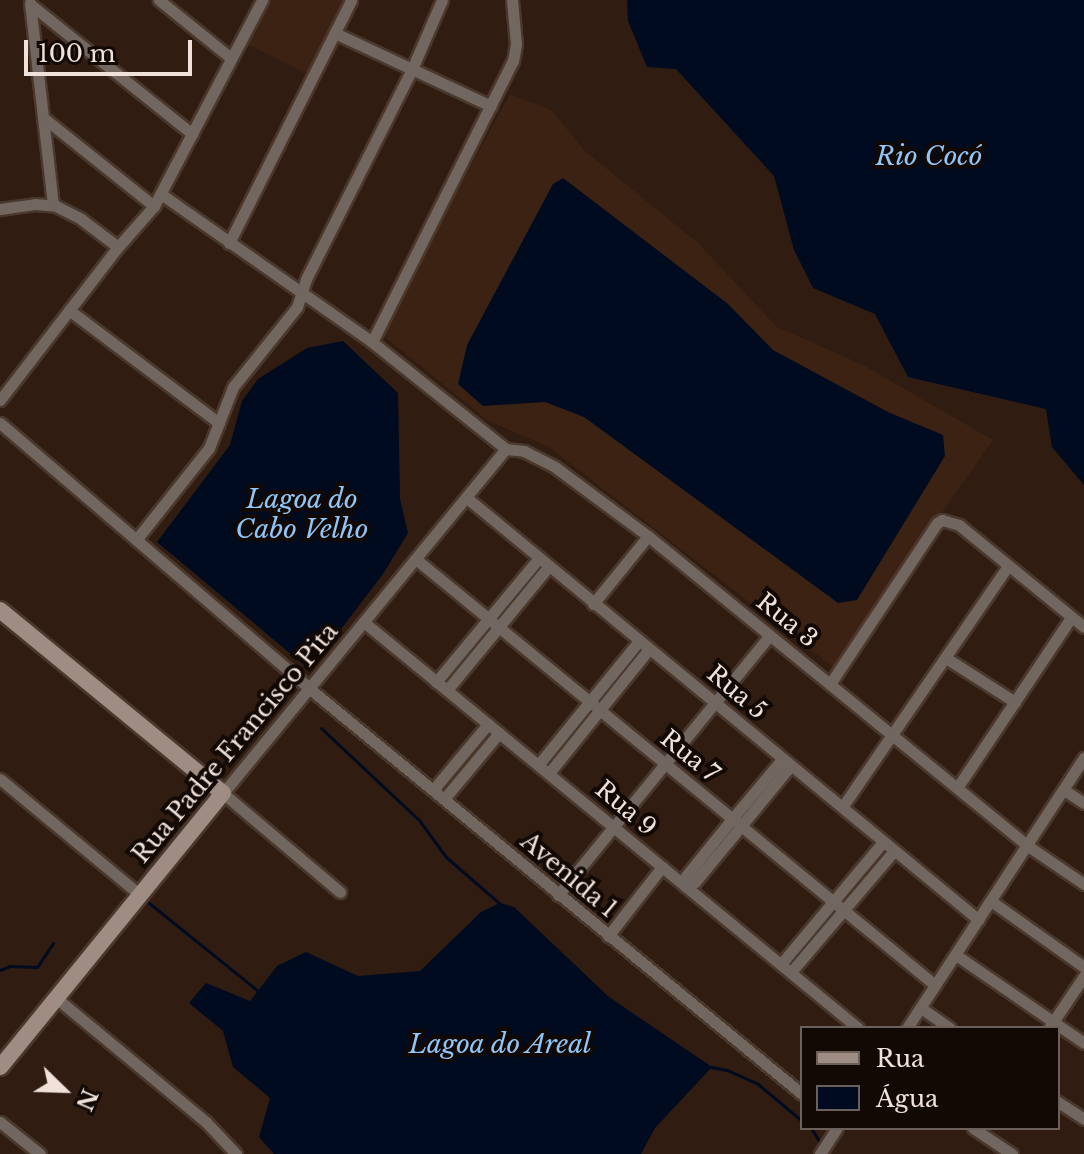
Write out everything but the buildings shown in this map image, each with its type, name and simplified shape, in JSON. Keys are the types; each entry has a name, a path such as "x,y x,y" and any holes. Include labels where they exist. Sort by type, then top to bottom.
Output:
{"street":[{"path":"159,0 231,58"},
{"path":"0,400 118,247 154,206 262,0"},
{"path":"229,243 351,0"},
{"path":"136,540 209,448 233,387 297,307 301,292 412,69 442,0"},
{"path":"372,342 516,53 512,0"},
{"path":"30,2 192,134"},
{"path":"30,2 53,205"},
{"path":"335,33 491,106"},
{"path":"45,119 154,206"},
{"path":"161,194 372,342 506,449"},
{"path":"0,209 53,205 71,212 118,247"},
{"path":"69,310 219,423"},
{"name":"Avenida 1","path":"0,423 310,689 800,1092"},
{"name":"Rua Padre Francisco Pita","path":"0,1067 506,449"},
{"name":"Rua 3","path":"506,449 524,451 555,467 648,536 1028,846 1084,884"},
{"name":"Rua 5","path":"467,498 979,920"},
{"path":"830,684 937,523 946,520 959,525 1084,627"},
{"path":"593,604 648,536"},
{"path":"436,682 538,559"},
{"name":"Rua 7","path":"417,560 935,985"},
{"path":"447,690 548,567"},
{"path":"843,806 894,736 1007,567"},
{"path":"0,610 340,892"},
{"path":"957,788 1071,618"},
{"name":"Rua 9","path":"365,623 856,1026"},
{"path":"558,895 770,635"},
{"path":"539,764 644,645"},
{"path":"549,773 600,711 644,645"},
{"path":"946,658 1015,702"},
{"path":"433,790 488,724"},
{"path":"444,799 499,733"},
{"path":"908,1026 1084,758"},
{"path":"685,886 686,876 736,822 779,763 787,762"},
{"path":"0,779 140,895"},
{"path":"1064,790 1084,803"},
{"path":"781,964 883,842"},
{"path":"791,972 894,851"},
{"path":"608,936 662,867"},
{"path":"991,901 1084,967"},
{"path":"956,955 1051,1025 1084,976"},
{"path":"55,997 206,1122 236,1154"},
{"path":"921,1008 947,1026"},
{"path":"1060,1030 1084,1043"},
{"path":"1060,1103 1084,1119"},
{"path":"0,1122 40,1154"},
{"path":"824,1148 836,1130"},
{"path":"979,1130 1012,1154"}],"shaded area":[{"path":"272,0 344,0 308,74 249,45"},
{"path":"510,94 551,110 586,152 697,242 777,327 863,365 993,440 833,667 549,447 487,420 380,333"}],"water":[{"name":"Rio Cocó","path":"627,0 1084,0 1084,485 1052,447 1046,409 908,377 875,314 813,288 794,250 774,176 676,69 647,67 628,21"},
{"path":"563,178 728,304 773,350 888,412 943,435 945,456 857,600 838,603 584,417 545,402 483,406 458,384 467,345 553,184"},
{"name":"Lagoa do Cabo Velho","path":"343,341 398,393 400,499 408,533 383,574 310,670 157,542 230,445 242,401 258,379 307,348"},
{"name":"Lagoa do Areal","path":"500,903 514,907 609,997 712,1067 655,1128 641,1154 274,1154 259,1137 270,1098 233,1067 223,1031 189,1003 206,983 250,1001 277,966 306,952 358,976 420,971 481,912"}],"waterway":[{"path":"321,728 419,820 446,857 500,904"},
{"path":"149,903 258,991"},
{"path":"0,970 10,966 37,967 53,943"},
{"path":"711,1067 727,1070 758,1084 800,1119"},
{"path":"812,1130 819,1141"}]}
